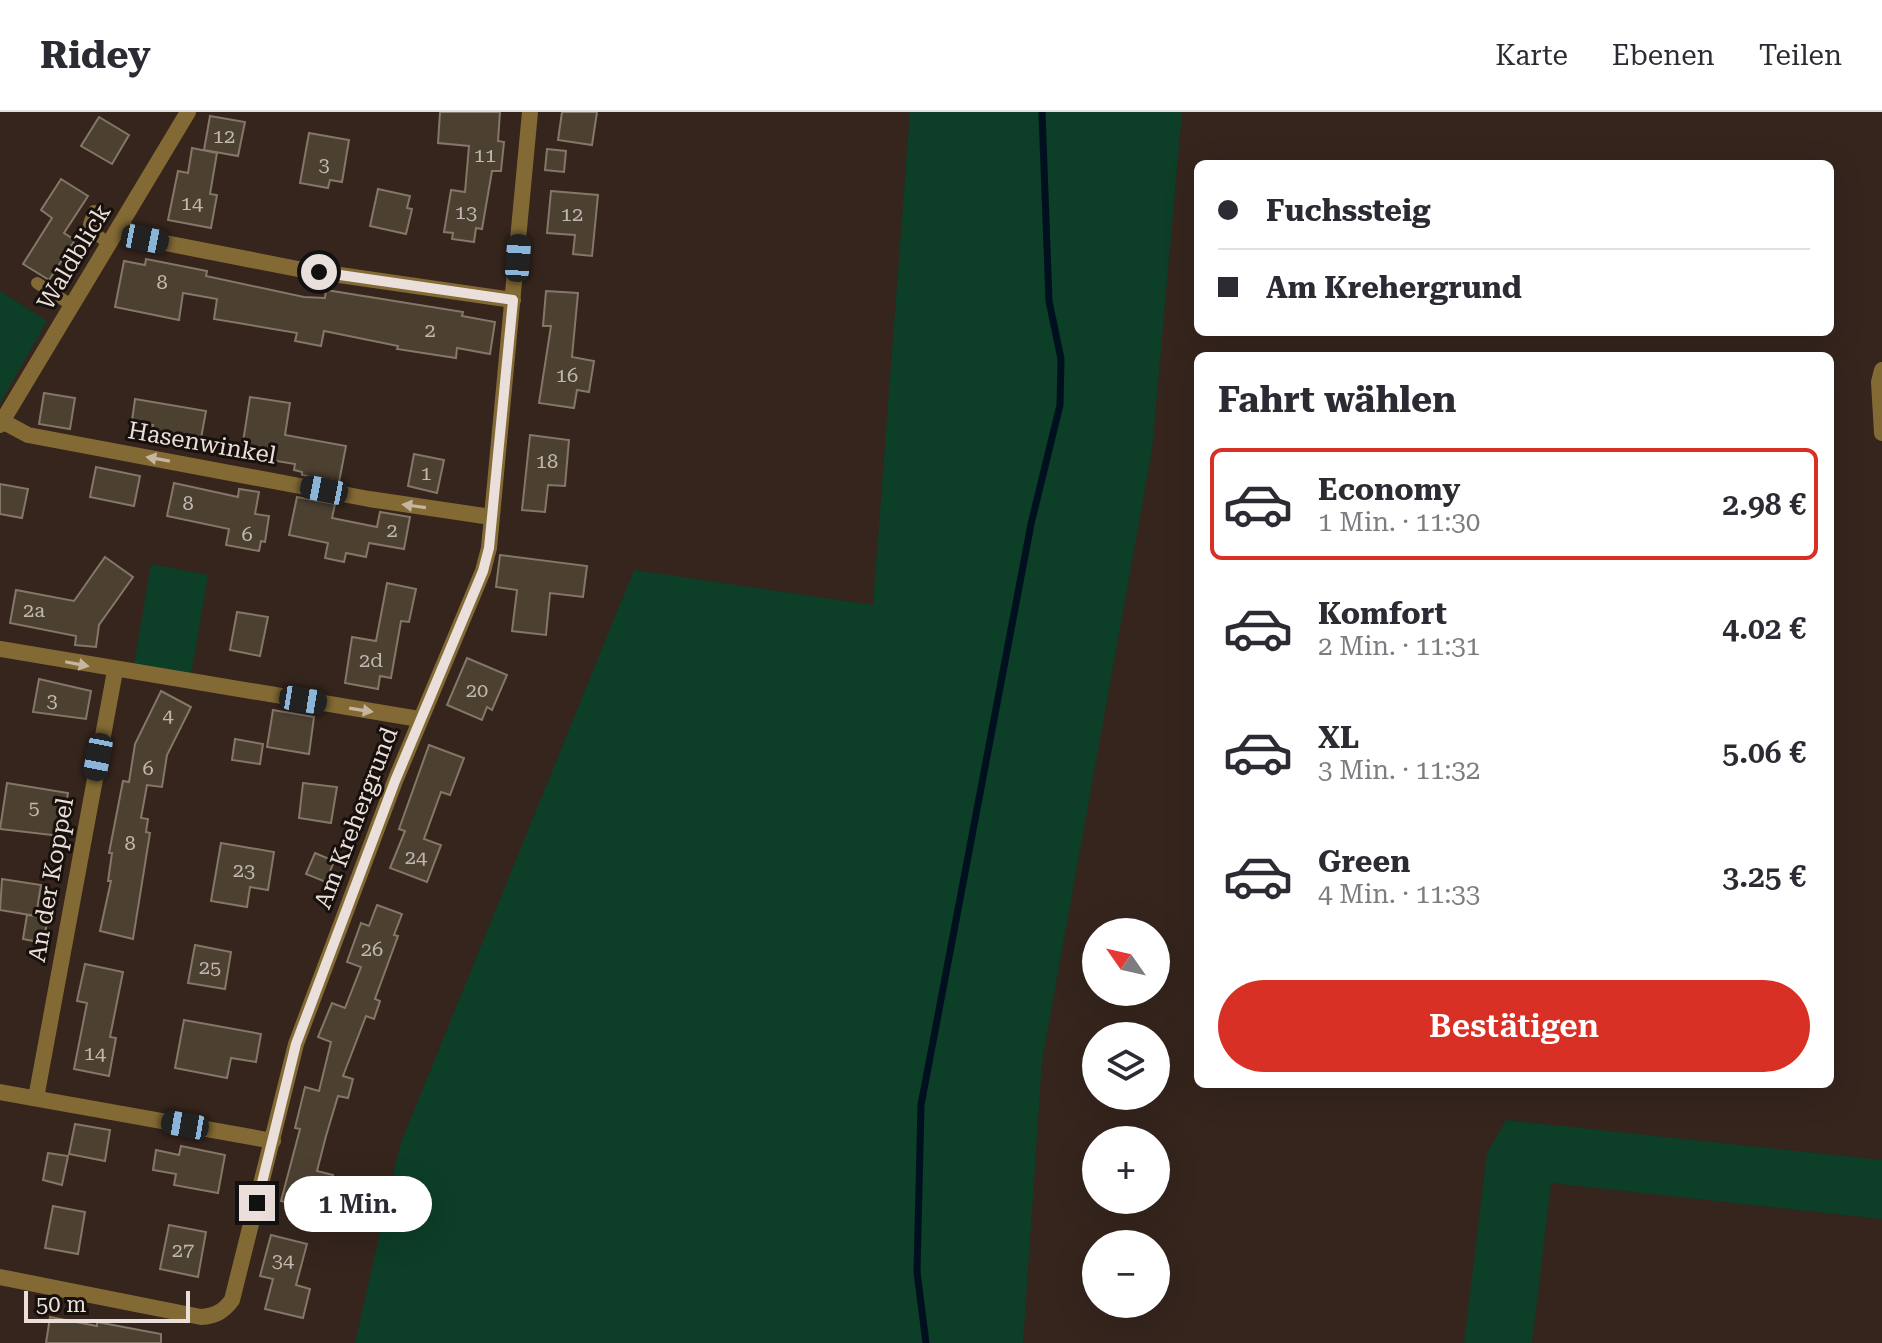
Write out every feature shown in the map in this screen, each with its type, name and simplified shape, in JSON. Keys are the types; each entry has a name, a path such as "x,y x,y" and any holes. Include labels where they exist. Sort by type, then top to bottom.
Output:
{"street":[{"name":"Waldblick","path":"1,423 188,112"},
{"name":"Am Krehergrund","path":"0,1277 201,1317 225,1310 235,1291 296,1044 419,719 483,571 491,517 530,112"},
{"path":"121,227 145,239 298,269 513,300"},
{"path":"1882,370 1879,382 1882,433"},
{"name":"Hasenwinkel","path":"1,423 28,435 369,499 491,517"},
{"path":"0,649 115,671 419,719"},
{"name":"An der Koppel","path":"36,1098 115,671"},
{"path":"0,1092 273,1141"}],"lane":[{"path":"94,211 89,224 91,229 110,245"},
{"path":"37,283 73,306"}],"green space":[{"path":"910,112 1182,112 1152,450 1042,1061 1023,1343 355,1343 400,1145 634,570 873,605"},
{"path":"0,291 47,321 0,403"},
{"path":"151,564 208,575 190,682 133,672"},
{"path":"1506,1120 1882,1160 1882,1219 1551,1183 1532,1343 1464,1343 1487,1153"}],"building":[{"path":"440,112 500,112 498,141 504,142 501,171 492,171 482,229 476,228 474,242 452,239 453,233 444,232 451,190 465,192 469,146 438,143"},
{"path":"562,112 597,112 592,145 558,140"},
{"path":"210,116 245,122 238,156 204,150"},
{"path":"99,117 129,135 112,164 81,146"},
{"path":"309,133 349,140 342,182 330,180 328,188 300,183"},
{"path":"192,148 217,153 210,194 217,195 211,228 168,220 178,171 188,173"},
{"path":"547,149 566,151 564,172 545,170"},
{"path":"61,179 88,196 64,233 75,240 49,280 23,264 52,218 41,210"},
{"path":"378,189 410,196 407,208 412,209 406,234 370,226"},
{"path":"551,191 598,195 592,256 573,254 575,235 547,233"},
{"path":"146,259 207,271 206,276 304,297 325,298 326,290 463,312 462,316 495,322 490,354 457,348 456,358 397,349 398,346 324,331 321,346 295,341 297,333 214,319 217,299 183,293 179,320 115,307 124,261 145,265"},
{"path":"546,291 578,293 572,357 594,361 589,392 577,390 574,408 539,403 551,326 543,326"},
{"path":"44,393 75,398 70,429 39,424"},
{"path":"250,397 290,403 285,435 346,446 339,482 302,475 302,472 294,470 295,464 241,455"},
{"path":"135,399 206,411 199,449 150,441 153,425 132,421"},
{"path":"530,435 569,440 565,486 548,485 545,512 522,510"},
{"path":"414,454 444,460 437,493 408,486"},
{"path":"96,467 140,476 134,506 90,497"},
{"path":"174,483 238,497 239,489 259,492 255,514 269,516 265,542 261,541 259,551 226,545 229,529 167,516"},
{"path":"0,484 28,489 22,518 0,514"},
{"path":"297,497 335,504 332,518 377,527 380,512 410,517 404,549 369,543 366,557 346,553 344,562 325,558 328,543 289,535"},
{"path":"500,555 587,566 583,597 550,593 546,635 512,631 517,590 496,587"},
{"path":"105,557 133,577 99,625 96,647 75,645 76,636 10,623 16,590 74,601"},
{"path":"387,583 416,589 409,622 401,621 391,678 380,676 378,689 345,683 352,637 376,641"},
{"path":"237,612 268,617 260,656 230,650"},
{"path":"467,658 507,675 492,710 487,707 482,720 447,705"},
{"path":"39,679 91,691 86,719 33,712"},
{"path":"161,691 191,707 167,755 162,787 147,785 141,818 148,819 146,832 150,833 133,939 100,931 111,881 108,881 112,853 109,853 123,781 129,782 135,744"},
{"path":"273,710 314,717 309,754 267,747"},
{"path":"235,739 263,744 260,764 232,760"},
{"path":"429,745 464,758 450,795 441,792 424,839 441,845 427,882 390,868 405,831 399,829"},
{"path":"7,783 68,793 60,836 0,829"},
{"path":"303,783 337,787 331,823 299,818"},
{"path":"221,843 274,852 268,890 250,887 247,907 211,901"},
{"path":"315,853 334,861 326,882 306,874"},
{"path":"2,879 41,885 36,916 0,910"},
{"path":"377,905 402,914 394,935 398,936 375,999 380,1001 374,1019 366,1016 343,1076 353,1079 348,1098 338,1096 326,1136 317,1171 333,1175 327,1197 318,1195 314,1209 281,1201 300,1129 295,1128 305,1087 319,1091 331,1042 318,1037 332,1003 345,1008 361,967 347,962 361,923 369,926"},
{"path":"27,915 48,918 43,943 23,939"},
{"path":"195,945 231,952 225,989 188,983"},
{"path":"85,964 123,972 110,1037 116,1038 109,1076 74,1069 87,1003 77,1001"},
{"path":"184,1020 261,1034 256,1062 231,1058 227,1078 175,1068"},
{"path":"75,1124 110,1130 105,1161 69,1154"},
{"path":"181,1146 225,1155 218,1193 174,1185 176,1174 153,1170 156,1150 179,1155"},
{"path":"48,1153 68,1156 62,1185 43,1180"},
{"path":"53,1206 85,1212 78,1254 45,1248"},
{"path":"169,1225 206,1232 198,1277 160,1269"},
{"path":"271,1235 307,1244 296,1285 310,1289 303,1318 265,1309 273,1279 260,1276"},
{"path":"50,1317 161,1334 161,1343 46,1343"}],"waterway":[{"path":"926,1343 917,1272 921,1105 1031,524 1060,405 1061,359 1049,301 1042,112"}],"route":[{"path":"257,1203 296,1044 419,719 483,571 489,548 513,300 319,272"}]}
